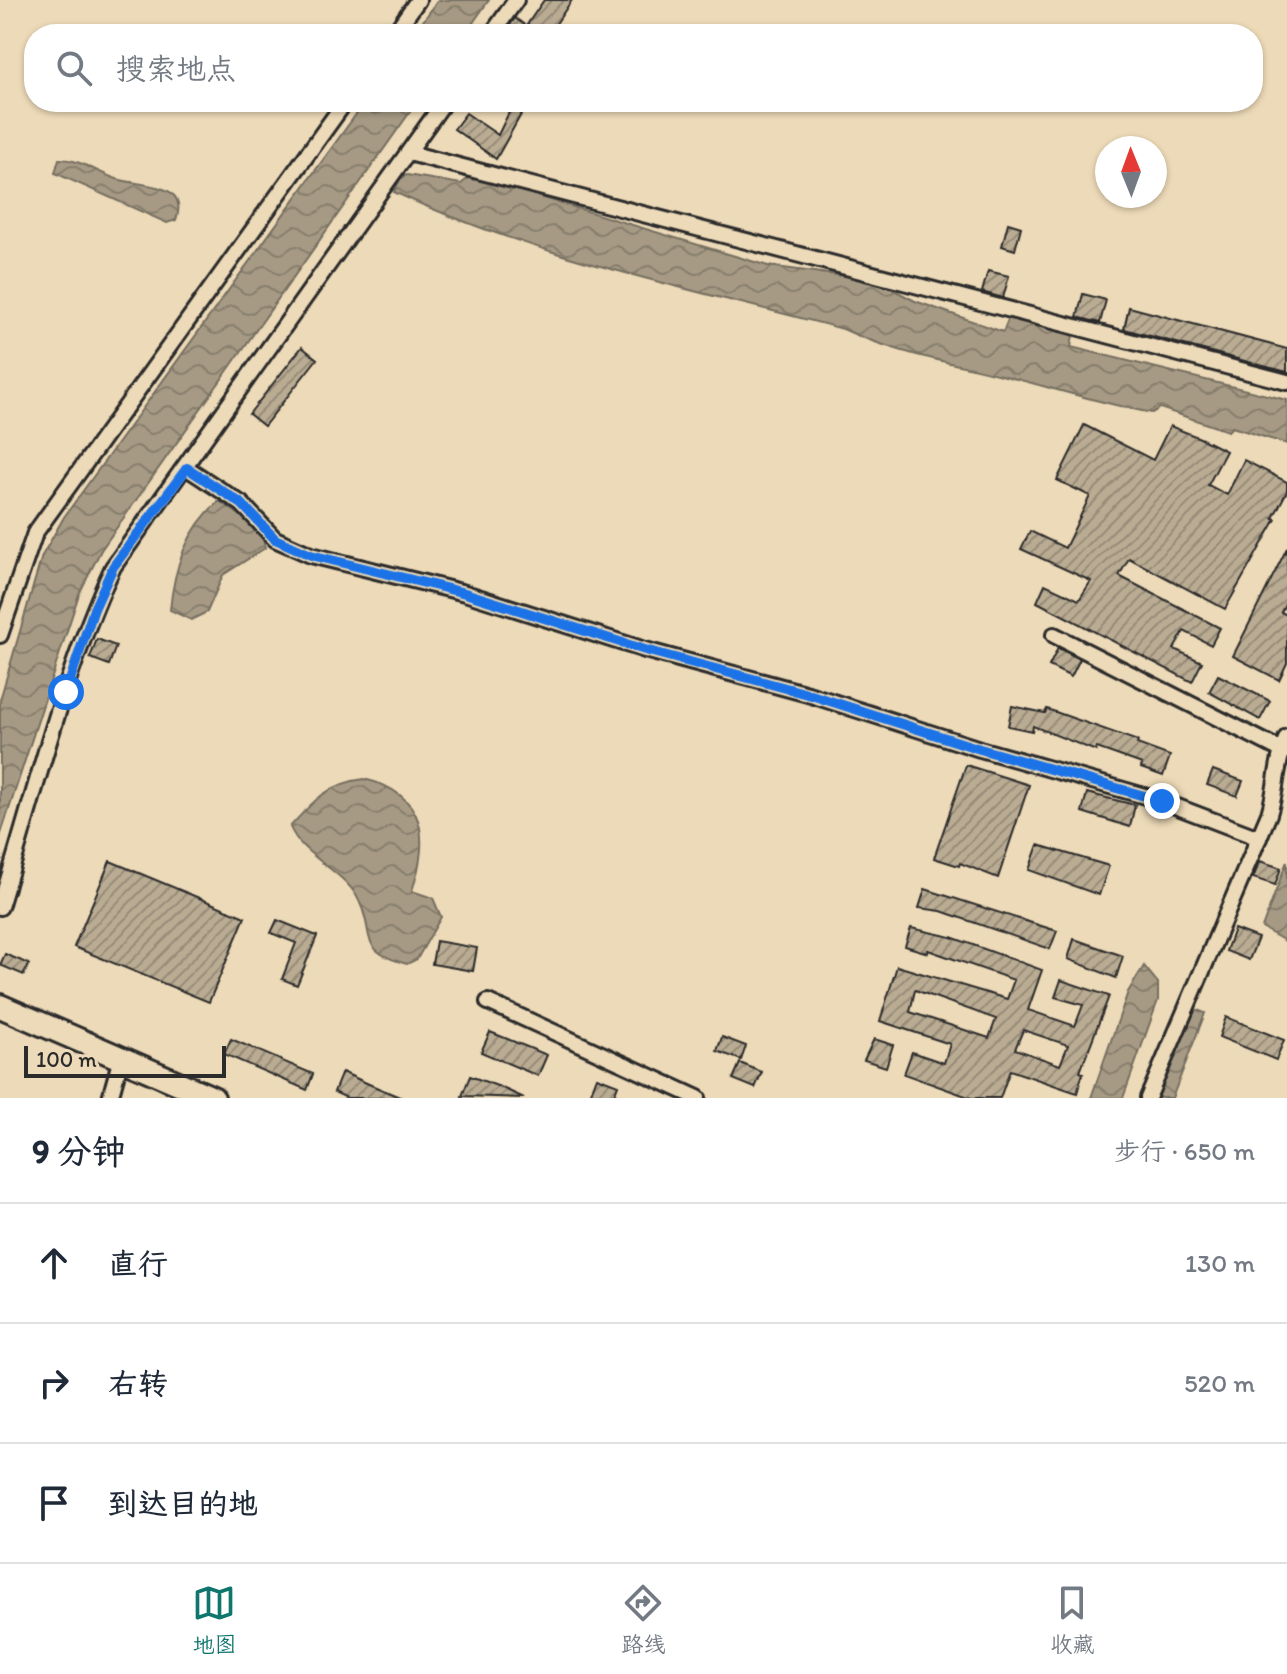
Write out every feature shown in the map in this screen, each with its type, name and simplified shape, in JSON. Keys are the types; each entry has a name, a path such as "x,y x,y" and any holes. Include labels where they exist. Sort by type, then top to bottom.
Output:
{"main road":[{"path":"0,1006 213,1098"}],"street":[{"path":"401,24 418,0"},
{"path":"499,24 516,0"},
{"path":"0,635 35,533 338,112"},
{"path":"0,907 94,609 113,567 187,468 437,112"},
{"path":"409,153 1287,382"},
{"path":"187,468 242,504 275,539 311,555 465,593 645,650 808,694 994,753 1162,801 1259,838"},
{"path":"1054,635 1284,743 1278,784 1259,838 1148,1098"},
{"path":"488,1002 698,1098"},
{"path":"110,1098 121,1058"}],"water":[{"path":"438,0 489,0 472,24 421,24"},
{"path":"358,112 410,112 101,550 79,594 0,837 0,700 42,556 64,517"},
{"path":"59,159 82,164 117,179 170,192 176,198 178,207 176,220 167,223 55,173"},
{"path":"407,175 461,184 471,176 768,266 875,280 915,301 1003,332 1009,317 1073,335 1071,347 1287,400 1287,444 1232,427 1228,431 1160,408 1152,413 1132,409 918,355 843,329 559,254 503,236 394,192 400,179"},
{"path":"219,501 254,527 265,548 223,575 207,612 191,620 170,610 175,579 190,537"},
{"path":"364,779 385,786 400,795 411,807 421,836 421,853 412,891 433,898 441,917 417,959 407,964 390,959 373,946 356,895 303,846 290,827 331,789"},
{"path":"1287,861 1287,942 1262,928"},
{"path":"1144,966 1158,983 1158,1000 1123,1098 1091,1098 1128,992"},
{"path":"1195,1009 1205,1013 1172,1098 1155,1098"}],"building":[{"path":"544,0 572,0 556,24 527,24"},
{"path":"509,112 522,112 496,159 454,129 466,113 498,135"},
{"path":"1008,223 1021,227 1015,250 1002,246"},
{"path":"988,271 1009,276 1003,298 982,292"},
{"path":"1083,294 1106,300 1100,323 1077,317"},
{"path":"1129,307 1287,349 1287,372 1124,329"},
{"path":"302,347 317,359 264,426 249,414"},
{"path":"1084,425 1153,460 1170,426 1200,438 1226,451 1208,485 1227,495 1244,460 1287,482 1287,491 1273,518 1276,519 1225,609 1129,558 1119,576 1220,628 1211,645 1184,631 1174,649 1202,662 1192,682 1037,602 1045,584 1079,600 1091,581 1021,549 1030,531 1065,548 1090,496 1057,480"},
{"path":"1287,548 1287,600 1281,612 1287,615 1287,663 1279,680 1233,656"},
{"path":"97,639 116,646 109,665 90,658"},
{"path":"1058,648 1080,659 1071,677 1049,666"},
{"path":"1218,675 1270,701 1260,720 1209,692"},
{"path":"1012,706 1045,713 1047,709 1138,741 1137,744 1170,756 1163,776 1141,768 1142,764 1097,748 1096,751 1033,726 1032,731 1008,726"},
{"path":"966,765 1029,785 998,878 960,863 959,866 934,858"},
{"path":"1213,770 1243,781 1237,796 1207,785"},
{"path":"1087,793 1135,805 1130,827 1082,812"},
{"path":"1038,845 1109,866 1099,895 1029,870"},
{"path":"110,861 245,917 209,1002 74,947"},
{"path":"1260,861 1281,868 1275,885 1253,878"},
{"path":"925,889 1057,931 1050,949 941,911 919,908"},
{"path":"277,920 317,936 297,985 282,979 296,943 271,933"},
{"path":"911,928 951,937 1042,970 1028,1010 1075,1026 1083,1005 1055,997 1061,980 1109,996 1080,1072 1083,1073 1077,1093 1010,1070 1000,1098 971,1098 904,1074 912,1052 944,1063 950,1044 880,1021 897,966 1007,999 1014,980 928,950 928,953 905,946","holes":["915,990 996,1019 989,1038 910,1012","1023,1030 1068,1045 1060,1065 1015,1049"]},
{"path":"1234,929 1258,938 1249,960 1226,951"},
{"path":"1074,939 1123,956 1116,978 1068,959"},
{"path":"436,941 477,948 473,971 432,964"},
{"path":"5,954 29,964 24,975 0,965"},
{"path":"1226,1017 1284,1040 1276,1060 1219,1037"},
{"path":"490,1032 547,1055 538,1076 481,1052"},
{"path":"722,1037 746,1046 741,1060 717,1051"},
{"path":"231,1039 313,1074 307,1090 224,1054"},
{"path":"874,1039 893,1045 886,1067 864,1060"},
{"path":"740,1063 762,1072 755,1088 733,1079"},
{"path":"342,1072 402,1098 347,1098 334,1092"},
{"path":"470,1076 500,1087 524,1098 462,1096"},
{"path":"597,1077 618,1085 613,1098 589,1098"}],"route":[{"path":"66,692 94,609 113,567 187,468 242,504 275,539 311,555 465,593 645,650 808,694 980,749 1162,801"}]}
